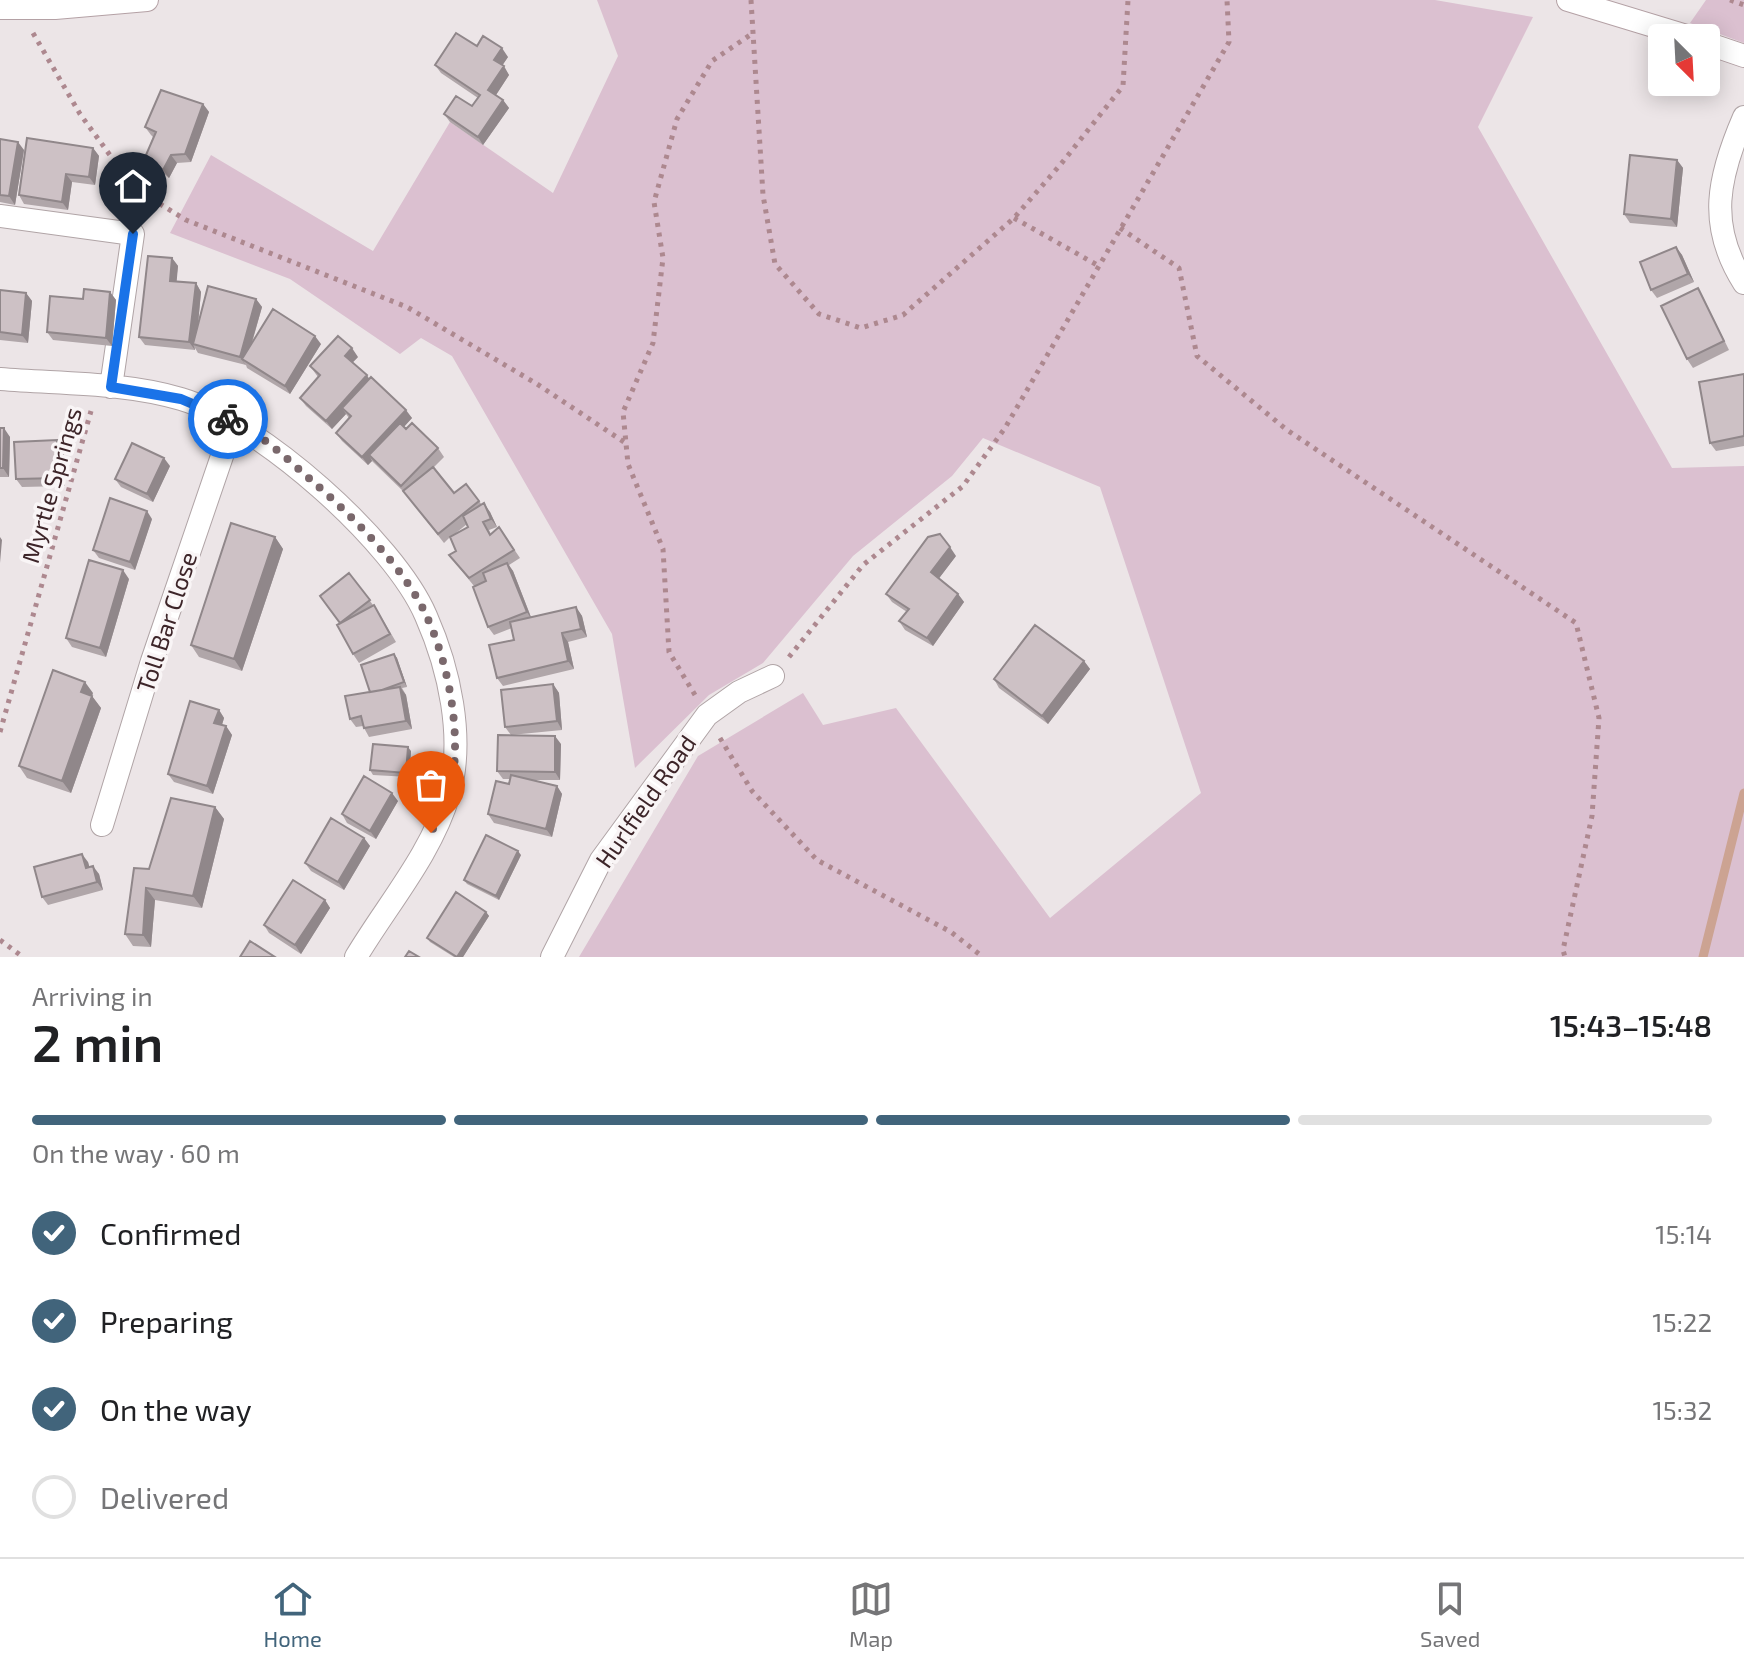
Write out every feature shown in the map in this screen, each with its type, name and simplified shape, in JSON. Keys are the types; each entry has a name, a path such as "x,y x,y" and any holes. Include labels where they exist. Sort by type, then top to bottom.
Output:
{"street":[{"path":"0,8 55,8 147,0"},
{"path":"1568,0 1648,24"},
{"path":"1720,48 1744,56"},
{"path":"1744,117 1727,157 1720,216 1727,256 1744,283"},
{"path":"0,216 133,234 104,387"},
{"path":"0,379 104,387 181,399 234,421 272,445 332,498 391,563 426,614 444,670 455,725 449,793 423,853 356,957"},
{"name":"Toll Bar Close","path":"102,825 152,661 234,421"},
{"name":"Hurlfield Road","path":"552,957 601,860 707,715 739,692 773,676"}],"path":[{"path":"751,0 763,195 775,264 819,314 861,328 903,315 1014,218 1123,86 1128,0"},
{"path":"773,676 863,565 963,486 1005,428 1229,42 1227,0"},
{"path":"1730,0 1744,5"},
{"path":"753,33 712,61 677,119 654,202 663,258 653,343 623,412 628,464 663,549 669,652 752,791 817,860 951,932 983,957"},
{"path":"50,59 80,114 134,188 186,220 407,307 537,384 625,443"},
{"path":"133,234 134,188"},
{"path":"1014,218 1099,266"},
{"path":"1120,228 1179,268 1197,356 1287,430 1576,623 1599,718 1592,816 1563,950 1565,957"},
{"name":"Myrtle Springs","path":"0,732 104,387"},
{"path":"0,940 23,957"}],"shaded area":[{"path":"597,0 1435,0 1533,17 1478,127 1672,468 1744,466 1744,957 579,957 698,756 803,693 823,725 896,708 1050,918 1201,793 1100,487 983,438 952,476 853,556 763,663 709,695 635,768 612,634 452,356 421,338 400,354 290,279 170,233 211,155 373,251 450,122 553,193 618,56"},
{"path":"1706,0 1744,0 1744,43 1720,34 1720,24 1690,23"}],"building":[{"path":"456,33 477,46 483,36 502,48 494,60 504,66 488,90 503,100 478,137 444,114 456,96 472,106 480,95 435,65"},
{"path":"161,90 203,104 185,154 171,155 163,170 146,155 156,132 145,127"},
{"path":"27,138 93,148 89,177 66,174 62,202 19,195"},
{"path":"0,139 18,142 9,196 0,195"},
{"path":"1630,155 1677,160 1671,219 1624,214"},
{"path":"1676,247 1688,274 1651,290 1640,262"},
{"path":"148,256 172,258 170,281 196,283 189,342 139,337"},
{"path":"208,286 256,299 240,357 193,344"},
{"path":"1698,288 1724,341 1687,359 1661,306"},
{"path":"84,289 110,292 106,338 47,332 50,296 83,299"},
{"path":"0,290 26,293 22,335 0,332"},
{"path":"273,309 315,336 285,386 242,359"},
{"path":"338,336 352,348 345,356 367,375 326,421 300,398 320,375 310,366"},
{"path":"1744,374 1744,436 1710,443 1699,382"},
{"path":"371,377 406,410 362,457 336,433 351,416 342,408"},
{"path":"400,423 406,429 412,423 438,448 401,486 369,455"},
{"path":"0,428 4,428 3,468 0,468"},
{"path":"57,440 59,478 16,479 14,442"},
{"path":"132,443 164,458 147,494 115,479"},
{"path":"433,467 454,493 466,484 479,501 438,534 403,491"},
{"path":"110,498 147,511 130,562 93,550"},
{"path":"484,503 491,519 483,522 490,535 499,527 514,550 469,578 449,555 456,551 450,537 468,527 463,516"},
{"path":"231,523 275,537 234,659 191,645"},
{"path":"940,534 950,547 931,572 958,594 927,638 899,621 909,609 886,594 928,537"},
{"path":"89,560 123,570 100,648 66,638"},
{"path":"507,563 527,612 488,627 473,587 486,581 483,573"},
{"path":"349,573 370,600 340,623 320,596"},
{"path":"374,605 390,634 353,654 337,625"},
{"path":"576,607 581,629 562,633 568,661 497,678 489,645 514,640 510,622"},
{"path":"1035,625 1084,661 1042,716 994,679"},
{"path":"394,654 404,682 370,692 361,665"},
{"path":"53,670 85,682 81,692 92,696 62,781 19,766"},
{"path":"553,684 557,721 505,727 501,690"},
{"path":"400,687 406,721 364,728 361,716 350,719 345,696"},
{"path":"190,701 219,710 214,723 226,726 207,786 168,774"},
{"path":"498,735 555,736 555,772 497,771"},
{"path":"373,744 408,747 406,773 370,770"},
{"path":"511,775 557,786 546,829 488,814 496,781 509,784"},
{"path":"364,776 392,793 370,831 342,814"},
{"path":"171,798 215,807 193,896 146,888 143,935 125,934 134,868 149,869"},
{"path":"331,818 364,838 338,882 305,863"},
{"path":"486,835 518,851 496,896 464,880"},
{"path":"82,854 86,868 93,866 97,882 42,897 34,867"},
{"path":"293,880 325,900 295,945 264,925"},
{"path":"456,892 486,912 457,957 427,938"},
{"path":"250,941 275,957 240,957"},
{"path":"409,951 419,957 405,957"}],"waterway":[{"path":"1703,957 1744,793"}],"way so far":[{"path":"228,419 272,445 332,498 391,563 426,614 444,670 455,725 449,793 431,833"}],"route":[{"path":"133,234 111,387 181,399 228,419"}]}
